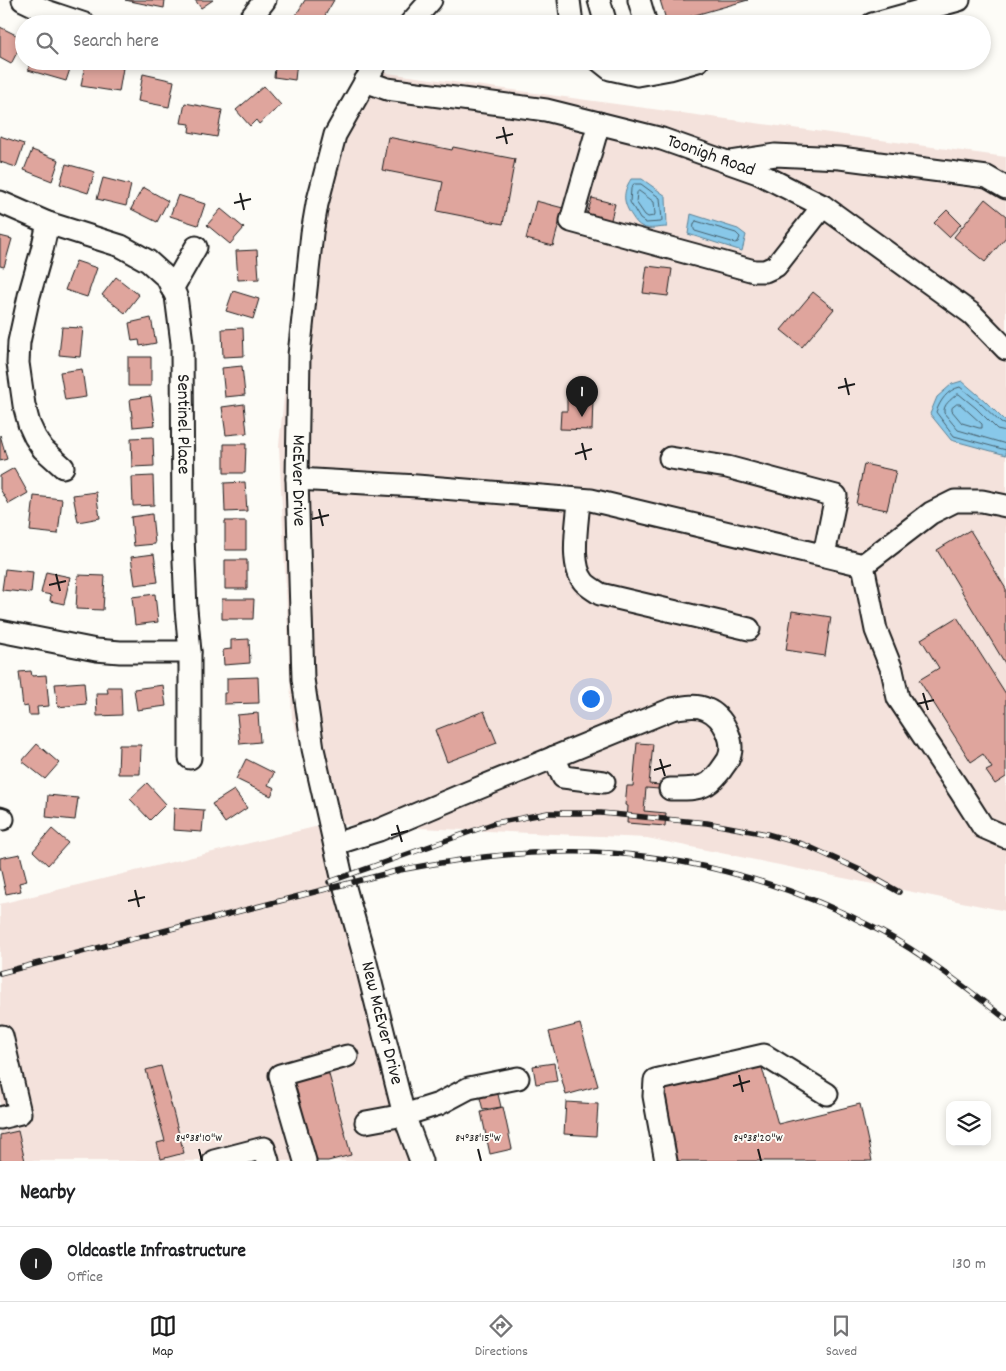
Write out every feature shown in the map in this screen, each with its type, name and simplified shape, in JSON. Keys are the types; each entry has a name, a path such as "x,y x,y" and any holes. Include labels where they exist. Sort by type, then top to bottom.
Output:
{"street":[{"path":"23,0 58,15"},
{"path":"253,15 264,0"},
{"path":"418,15 431,0"},
{"path":"569,0 571,15"},
{"path":"599,0 603,15"},
{"path":"639,0 643,15"},
{"path":"905,15 959,0"},
{"name":"McEver Drive","path":"344,885 313,749 302,679 298,479 299,354 312,233 317,204 335,135 372,70"},
{"path":"614,70 637,75 648,70"},
{"name":"Toonigh Road","path":"365,81 387,89 546,110 662,139 758,173 823,206 972,314 1003,341"},
{"path":"599,123 571,221 754,271 765,271 776,266 823,206"},
{"path":"727,162 775,155 840,158 987,176 1006,188"},
{"name":"Sentinel Place","path":"0,202 48,223 122,246 148,260 167,278 176,296 182,343 183,537 190,652 190,758"},
{"path":"48,223 19,342 18,363 24,405 29,424 35,437 63,467"},
{"path":"172,289 196,247"},
{"path":"670,458 727,467 836,496 824,555"},
{"path":"298,479 591,500 863,565"},
{"path":"579,500 575,557 579,574 584,583 600,594 749,629"},
{"path":"863,565 931,513 955,501 982,500 1006,506"},
{"path":"863,565 876,630 892,670 898,698 983,827 1006,837"},
{"path":"0,632 96,650 190,652"},
{"path":"335,844 378,830 672,709 690,706 705,708 723,723 731,741 729,759 716,776 705,785 687,789 670,788"},
{"path":"554,757 563,777 604,782"},
{"name":"New McEver Drive","path":"344,885 364,954 404,1116 421,1161"},
{"path":"0,1118 20,1113 2,1036"},
{"path":"666,1161 654,1096 655,1080 764,1054 827,1094"},
{"path":"304,1161 280,1075 347,1056"},
{"path":"366,1122 404,1116 439,1104 468,1088 518,1078"},
{"path":"214,1161 264,1148 268,1161"}],"shaded area":[{"path":"365,70 1006,157 1006,911 647,838 328,824 420,1161 0,1161 0,904 327,824 292,718 279,445 301,229"}],"water":[{"path":"631,179 642,179 666,196 667,227 645,228 635,221 625,202 626,189"},
{"path":"691,214 738,229 746,235 742,251 688,234"},
{"path":"962,381 1006,422 1006,455 951,440 930,414 937,397 952,384"}],"building":[{"path":"125,0 165,0 164,8"},
{"path":"195,0 213,0 201,8"},
{"path":"305,0 334,0 325,15 296,15"},
{"path":"660,0 748,0 695,15 665,15"},
{"path":"0,27 15,34 15,56 11,64 0,58"},
{"path":"28,70 70,70 66,81"},
{"path":"84,70 123,70 119,92 81,86"},
{"path":"275,70 296,70 295,80 274,77"},
{"path":"143,74 174,81 169,107 138,101"},
{"path":"264,86 281,105 259,124 256,120 250,126 236,110"},
{"path":"185,103 222,110 217,137 189,132 190,124 181,123"},
{"path":"0,136 24,144 16,167 0,162"},
{"path":"388,137 452,150 453,147 515,159 503,224 437,211 443,182 382,170"},
{"path":"32,150 59,160 52,181 24,170"},
{"path":"66,164 95,172 88,193 60,184"},
{"path":"103,178 131,185 126,206 97,199"},
{"path":"143,187 168,201 157,222 131,209"},
{"path":"178,195 205,204 198,225 170,216"},
{"path":"592,198 615,204 609,227 585,221"},
{"path":"985,199 1006,216 1006,237 985,262 954,237"},
{"path":"536,201 563,208 553,246 526,239"},
{"path":"221,209 244,228 230,244 207,225"},
{"path":"947,210 961,224 949,237 934,223"},
{"path":"0,236 12,239 4,267 0,266"},
{"path":"257,250 259,279 238,280 236,251"},
{"path":"76,261 97,268 87,297 65,290"},
{"path":"647,266 672,269 668,296 643,293"},
{"path":"116,277 139,295 125,313 102,295"},
{"path":"233,291 259,299 253,319 226,311"},
{"path":"813,292 834,309 802,347 781,330"},
{"path":"151,318 156,343 140,346 139,340 132,341 129,323"},
{"path":"62,327 83,328 80,357 59,355"},
{"path":"243,328 244,356 223,357 222,329"},
{"path":"128,357 151,357 151,386 128,386"},
{"path":"242,366 245,395 225,397 222,368"},
{"path":"82,369 86,397 65,400 60,372"},
{"path":"151,396 155,425 133,427 130,399"},
{"path":"567,396 593,397 592,430 560,429 561,411 567,411"},
{"path":"244,404 247,433 226,435 222,407"},
{"path":"0,435 7,459 0,461"},
{"path":"153,437 154,466 132,467 131,438"},
{"path":"224,444 246,444 245,473 224,473"},
{"path":"864,464 896,471 887,510 856,504"},
{"path":"14,468 28,493 9,504 0,489 0,476"},
{"path":"153,476 154,505 133,506 132,477"},
{"path":"245,482 247,511 225,512 224,483"},
{"path":"96,492 100,518 78,522 73,495"},
{"path":"34,496 62,499 58,534 30,531"},
{"path":"152,514 155,544 134,546 131,517"},
{"path":"225,521 246,521 246,550 225,550"},
{"path":"970,530 1006,589 1006,665 937,550"},
{"path":"154,554 158,582 135,585 131,557"},
{"path":"225,560 247,560 247,589 225,589"},
{"path":"5,569 33,572 31,593 2,590"},
{"path":"46,572 70,577 64,604 50,601 51,595 41,593"},
{"path":"78,575 105,576 103,610 76,609"},
{"path":"155,594 158,622 135,625 132,597"},
{"path":"222,599 254,599 253,619 222,619"},
{"path":"792,611 831,617 825,656 786,650"},
{"path":"957,617 1006,694 1006,777 995,784 986,771 992,768 983,754 971,762 919,680 939,668 921,639"},
{"path":"249,639 250,663 224,665 223,650 231,649 231,640"},
{"path":"31,671 32,676 46,675 49,706 37,707 38,715 29,715 28,706 23,707 19,672"},
{"path":"258,677 259,703 224,704 224,693 227,693 227,678"},
{"path":"84,682 86,704 58,707 55,684"},
{"path":"163,685 166,706 137,710 134,689"},
{"path":"107,687 121,687 122,715 97,716 96,693 108,693"},
{"path":"484,711 497,743 447,762 435,730"},
{"path":"258,713 260,742 240,744 237,715"},
{"path":"637,743 653,744 649,784 660,785 659,789 646,788 644,811 666,813 665,826 627,823 628,806 625,805 627,786 633,786"},
{"path":"37,744 59,763 45,779 22,761"},
{"path":"119,745 141,745 140,774 118,774"},
{"path":"246,759 274,773 268,785 275,788 271,796 236,779"},
{"path":"147,783 166,804 150,820 130,799"},
{"path":"234,790 247,808 225,823 212,804"},
{"path":"48,795 78,798 75,820 46,817"},
{"path":"174,808 204,810 202,832 173,830"},
{"path":"52,829 68,843 48,865 33,851"},
{"path":"20,854 27,881 19,883 21,891 6,894 0,858"},
{"path":"580,1024 598,1086 566,1095 549,1032"},
{"path":"554,1063 557,1081 536,1084 533,1066"},
{"path":"761,1064 778,1124 860,1104 872,1161 671,1161 657,1089"},
{"path":"161,1066 184,1153 161,1159 157,1143 165,1141 146,1070"},
{"path":"328,1071 351,1155 328,1161 312,1161 290,1081"},
{"path":"497,1090 501,1107 483,1110 479,1094"},
{"path":"566,1102 598,1104 596,1136 564,1134"},
{"path":"503,1107 512,1149 490,1154 481,1112"},
{"path":"18,1131 25,1161 0,1161 0,1135"}],"railway":[{"path":"329,882 495,823 548,813 601,813 707,823 767,834 805,845 860,870 899,892"},
{"path":"0,973 400,870 498,855 600,852 683,862 725,871 806,897 898,941 946,973 1006,1019"}],"place":[{"name":"Oldcastle Infrastructure","path":"582,417"}]}
